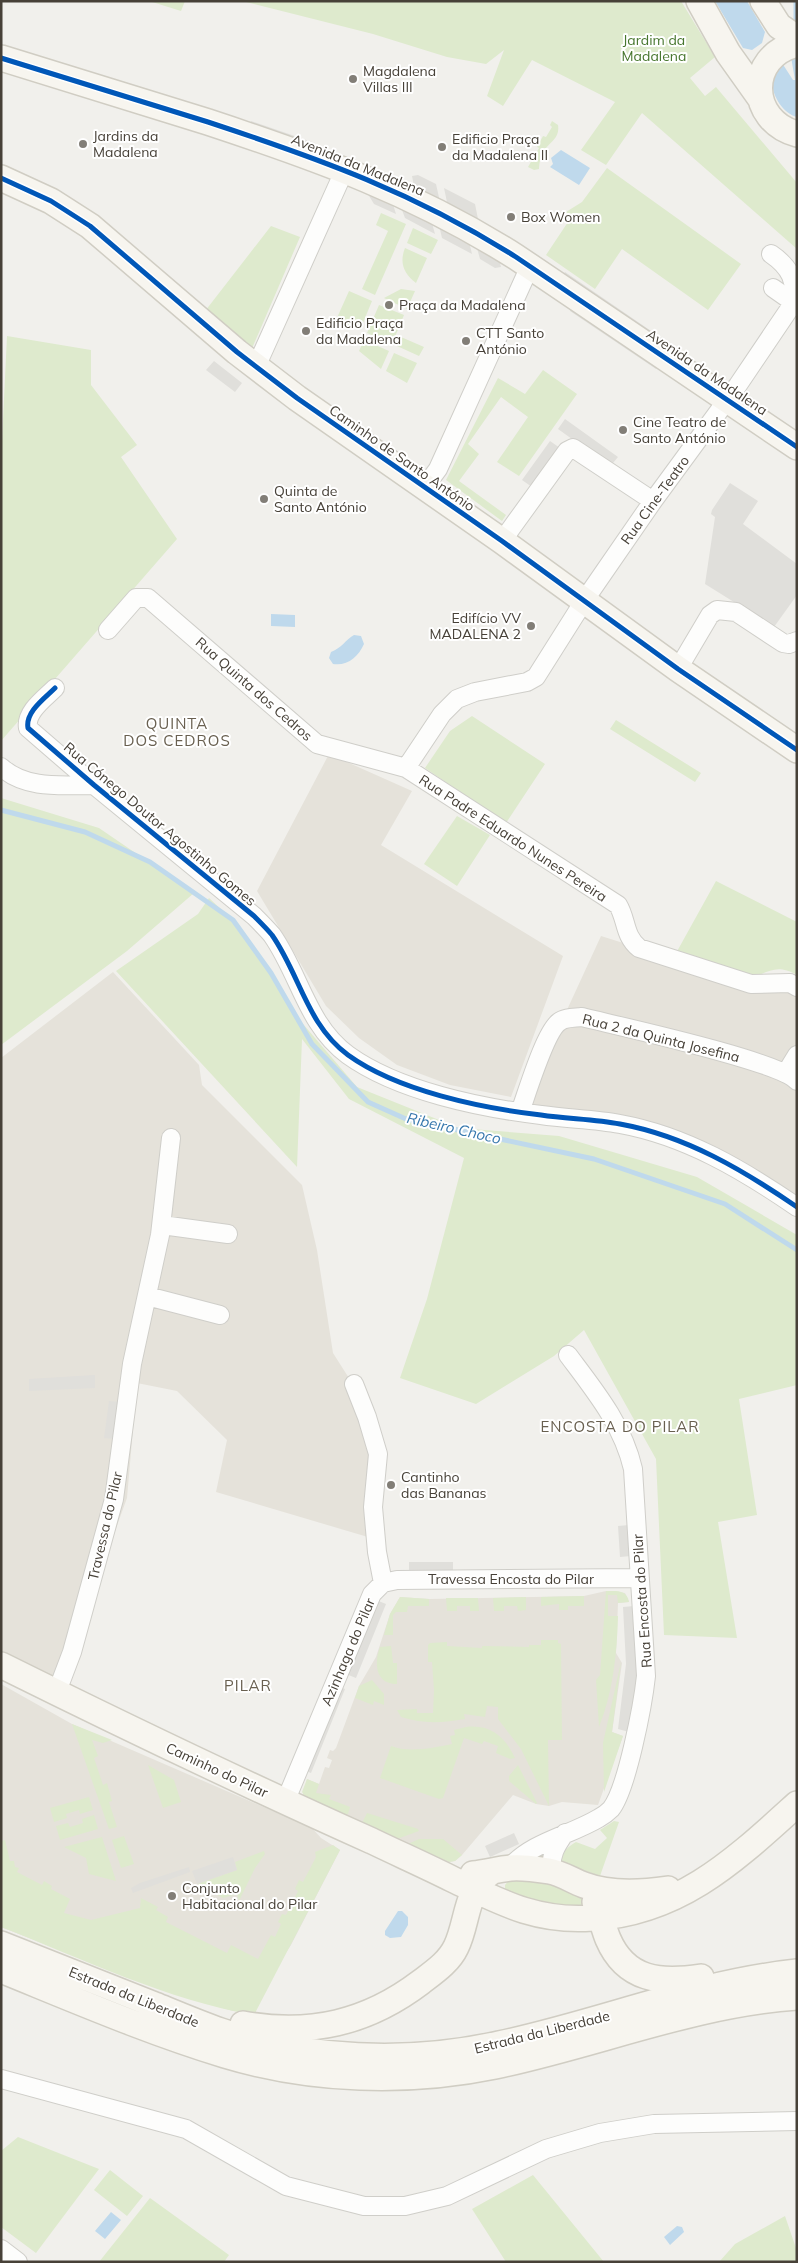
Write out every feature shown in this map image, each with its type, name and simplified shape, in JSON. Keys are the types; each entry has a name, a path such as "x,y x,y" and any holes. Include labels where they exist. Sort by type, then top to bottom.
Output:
{"street":[{"path":"699,1 732,58 764,97 797,153"},
{"path":"763,1 789,42 766,64 764,97 778,126 797,134"},
{"name":"Avenida da Madalena","path":"1,58 104,88 345,169 405,195 455,220 530,266 797,447"},
{"path":"256,366 345,169"},
{"name":"Caminho de Santo António","path":"1,178 51,201 90,226 256,366 678,669 797,750"},
{"path":"771,254 786,264 794,279 796,293 793,302 773,288"},
{"path":"424,488 438,469 530,266"},
{"name":"Rua Cine-Teatro","path":"584,601 653,501 727,400 793,302"},
{"path":"502,541 567,451 573,448 653,501"},
{"name":"Rua Quinta dos Cedros","path":"108,630 136,598 148,598 317,744 406,768"},
{"path":"406,768 442,714 457,699 475,692 527,682 536,677 584,601"},
{"path":"678,669 710,615 717,610 736,612 789,644 797,641"},
{"name":"Rua Cónego Doutor Agostinho Gomes","path":"54,688 31,714 28,719 28,728 94,785 254,916 272,935 316,1022 334,1044 349,1056 390,1079 415,1088 520,1112 621,1124 678,1140 724,1161 797,1207"},
{"name":"Rua Cónego Doutor Agostinho Gomes","path":"1,767 25,781 49,786 94,785"},
{"name":"Rua Padre Eduardo Nunes Pereira","path":"406,768 618,905 623,913 631,942 639,948 751,984 790,984 797,987"},
{"name":"Rua 2 da Quinta Josefina","path":"520,1112 550,1032 560,1021 571,1018 582,1017 754,1062 791,1078"},
{"path":"791,1078 797,1055"},
{"name":"Travessa do Pilar","path":"54,1692 72,1652 114,1499 132,1364 162,1225 171,1138"},
{"path":"162,1225 228,1234"},
{"path":"147,1296 220,1315"},
{"name":"Rua Encosta do Pilar","path":"491,1877 530,1849 597,1819 611,1808 633,1746 644,1700 646,1676 633,1470 630,1455 614,1418 568,1355"},
{"name":"Azinhaga do Pilar","path":"285,1802 372,1594 383,1583 377,1552 373,1507 378,1454 367,1417 354,1384"},
{"name":"Travessa Encosta do Pilar","path":"383,1583 398,1580 640,1578"},
{"name":"Caminho do Pilar","path":"1,1666 285,1802 436,1871 491,1877 552,1871 586,1886 630,1892 668,1889 704,1879"},
{"name":"Caminho do Pilar","path":"491,1877 503,1904 532,1914 551,1917 618,1915 686,1893 743,1853 797,1804"},
{"path":"552,1871 553,1853 565,1833"},
{"path":"491,1877 496,1887 497,1895 503,1904"},
{"path":"166,2009 272,2028 325,2025 371,2014 410,1990 450,1957 491,1877"},
{"path":"586,1886 601,1917 608,1939 620,1959 634,1971 651,1978 674,1980 745,1971 765,1976"},
{"name":"Estrada da Liberdade","path":"1,1944 208,2026 275,2046 317,2053 370,2057 458,2052 506,2043 714,1986 797,1972"},
{"name":"Estrada da Liberdade","path":"1,1970 161,2034 226,2056 300,2072 361,2077 427,2075 493,2066 714,2009 797,1997"},
{"path":"1,2079 186,2128 286,2186 364,2206 405,2206 447,2196 546,2149 600,2134 654,2124 797,2121"},
{"path":"1,2249 18,2262"}],"shaded area":[{"path":"251,121 315,143 313,148 249,127"},
{"path":"418,175 436,184 440,202 415,191 412,176"},
{"path":"363,186 391,198 396,214 374,204"},
{"path":"444,188 475,204 479,224 448,207"},
{"path":"399,202 430,216 435,234 405,218"},
{"path":"438,221 468,237 472,254 442,238"},
{"path":"475,241 498,255 501,267 495,268 480,259"},
{"path":"565,272 708,370 705,375 562,277"},
{"path":"573,306 659,364 656,369 570,311"},
{"path":"214,361 242,383 235,392 206,370"},
{"path":"565,419 618,457 613,463 635,478 632,482 558,429"},
{"path":"550,441 560,448 532,487 522,480"},
{"path":"730,483 758,501 743,524 797,564 797,595 774,627 705,584 715,517 711,514"},
{"path":"329,754 412,791 381,845 563,956 511,1097 450,1085 397,1065 359,1038 326,1006 257,891"},
{"path":"601,936 639,948 797,987 797,1207 678,1140 520,1112"},
{"path":"113,972 199,1065 202,1085 302,1185 317,1250 333,1353 354,1386 384,1488 378,1540 216,1492 227,1440 177,1391 137,1383 127,1498 57,1692 1,1668 1,1058"},
{"path":"95,1375 95,1388 29,1391 29,1379"},
{"path":"109,1401 120,1402 115,1439 104,1438"},
{"path":"629,1525 631,1556 620,1557 618,1526"},
{"path":"409,1562 453,1562 453,1573 409,1573"},
{"path":"606,1591 625,1593 629,1602 618,1603 616,1653 622,1663 612,1732 623,1736 598,1805 562,1802 549,1806 536,1804 513,1795 462,1855 455,1861 449,1862 303,1795 307,1779 319,1784 325,1767 329,1768 332,1760 327,1758 330,1750 333,1751 336,1748 359,1686 376,1657 390,1614 400,1597 429,1599 584,1596"},
{"path":"376,1600 386,1604 356,1678 346,1674"},
{"path":"634,1606 637,1678 629,1732 618,1729 626,1664 623,1607"},
{"path":"1,1684 72,1724 312,1828 321,1838 340,1850 291,1945 281,1960 233,2011 168,1992 1,1927"},
{"path":"340,1687 345,1689 311,1773 306,1771"},
{"path":"514,1833 519,1844 490,1857 485,1846"},
{"path":"233,1857 237,1870 197,1884 192,1871"},
{"path":"189,1867 190,1872 133,1893 131,1888 140,1883"}],"green space":[{"path":"149,1 185,1 181,11"},
{"name":"Jardim da Madalena","path":"242,1 681,1 715,57 690,78 705,96 716,87 797,183 797,249 642,113 606,165 581,150 615,102 532,60 503,106 487,96 504,50 486,64 447,57 373,34"},
{"path":"552,121 558,125 558,133 542,153 539,169 534,170 528,167 539,148 537,147 543,136 546,137 552,127 550,125"},
{"path":"607,168 741,264 708,310 622,249 595,289 546,255 568,222 566,212 582,202"},
{"path":"381,213 406,224 375,295 362,289 388,231 376,225"},
{"path":"271,226 300,237 250,353 202,315"},
{"path":"413,228 438,240 431,254 407,243"},
{"path":"405,248 427,258 416,283 408,276 404,268 402,259"},
{"path":"401,289 415,291 407,309 384,298"},
{"path":"349,291 372,301 360,330 336,320"},
{"path":"379,305 404,315 392,344 367,333"},
{"path":"7,336 91,350 91,385 137,445 121,457 177,539 1,741 1,462"},
{"path":"401,337 424,347 419,356 397,346"},
{"path":"364,340 389,351 381,369 359,351"},
{"path":"394,353 417,363 407,383 386,371"},
{"path":"543,370 577,394 519,476 497,462 528,417 501,397 468,444 479,454 459,481 506,515 502,521 446,480 498,378 525,394"},
{"path":"472,716 545,764 506,823 425,768 450,731"},
{"path":"616,720 701,773 695,782 610,729"},
{"path":"1,798 99,828 194,893 127,951 1,1045"},
{"path":"457,816 490,835 457,886 424,864"},
{"path":"716,881 797,922 797,975 781,969 775,969 745,977 675,955"},
{"path":"209,898 241,928 297,1017 357,1087 459,1128 559,1136 697,1177 797,1235 797,1385 739,1399 757,1515 718,1522 737,1638 664,1635 656,1459 584,1330 554,1356 476,1404 400,1378 427,1299 464,1158 349,1099 302,1039 297,1167 116,971 198,914"},
{"path":"606,1591 623,1593 629,1602 618,1603 617,1595 608,1595 608,1616 618,1616 617,1644 611,1687 599,1727 596,1680 600,1675"},
{"path":"584,1596 584,1606 568,1606 568,1610 559,1610 559,1604 541,1606 541,1597"},
{"path":"400,1597 429,1599 429,1606 408,1606 407,1612 396,1612 393,1615 393,1635 384,1635 390,1614"},
{"path":"526,1597 526,1610 518,1611 517,1606 504,1606 504,1611 494,1611 493,1598"},
{"path":"446,1598 478,1598 479,1611 470,1611 470,1606 457,1606 457,1611 447,1611"},
{"path":"541,1640 558,1640 558,1643 561,1644 562,1740 548,1740 549,1806 521,1749 498,1719 498,1707 487,1706 485,1717 464,1714 465,1719 440,1722 425,1722 401,1717 397,1710 417,1709 417,1713 433,1713 432,1662 428,1662 428,1645 430,1643 447,1642 447,1646 482,1648 482,1646 529,1647 529,1645 541,1645"},
{"path":"391,1646 393,1663 397,1663 397,1684 390,1683 380,1677 377,1666 380,1647"},
{"path":"621,1662 612,1732 623,1736 604,1792 603,1743"},
{"path":"372,1680 384,1694 384,1705 374,1701 373,1705 355,1698 359,1686"},
{"path":"72,1724 112,1740 103,1743 92,1740 98,1756 94,1758 103,1785 107,1783 112,1801 109,1802 117,1827 109,1829"},
{"path":"466,1727 490,1730 502,1738 515,1758 510,1759 496,1753 498,1746 484,1741 482,1744 464,1738 443,1798 439,1799 380,1778 391,1746 413,1749 452,1744 450,1736 455,1735 454,1730"},
{"path":"148,1765 174,1780 181,1802 163,1808"},
{"path":"518,1765 536,1804 509,1781 509,1776"},
{"path":"307,1779 319,1784 316,1793 331,1795 329,1799 350,1807 348,1814 344,1815 306,1798 302,1792"},
{"path":"89,1797 93,1810 80,1814 79,1810 66,1814 67,1818 54,1822 50,1808"},
{"path":"367,1813 418,1829 419,1831 397,1839 362,1823"},
{"path":"94,1815 98,1829 60,1840 56,1826 68,1823 70,1827 83,1823 82,1819"},
{"path":"614,1821 619,1822 600,1876 563,1863 563,1853 576,1842 595,1849 607,1838 600,1830"},
{"path":"124,1836 134,1864 121,1868 112,1840"},
{"path":"102,1837 116,1881 89,1874 86,1858 64,1847"},
{"path":"419,1839 443,1839 462,1855 455,1861 449,1862 408,1844"},
{"path":"5,1840 10,1861 14,1861 15,1867 19,1868 17,1872 42,1885 44,1881 52,1886 51,1889 70,1899 64,1913 91,1920 140,1908 141,1898 158,1907 156,1910 168,1917 166,1922 227,1953 231,1945 258,1959 271,1935 275,1937 281,1924 278,1922 282,1914 286,1915 298,1891 295,1889 299,1880 303,1882 316,1857 315,1852 333,1845 340,1850 254,2015 222,2008 157,1989 1,1927 1,1841"},
{"path":"264,1851 265,1854 255,1868 239,1901 237,1894 223,1898 197,1884 237,1870 235,1862"},
{"path":"510,1879 540,1881 560,1886 578,1895 585,1902 585,1907 559,1908 505,1891 505,1885"},
{"path":"18,2137 99,2169 36,2253 1,2227 1,2151"},
{"path":"110,2170 143,2196 127,2216 94,2190"},
{"path":"533,2175 604,2262 506,2262 472,2209"},
{"path":"150,2198 229,2255 224,2262 99,2262"},
{"path":"785,2216 797,2251 797,2262 719,2262 735,2244"}],"water":[{"path":"715,1 747,1 765,32 762,43 752,50 743,48"},
{"path":"797,54 797,117 786,111 778,101 772,82 774,74 782,63 793,80 795,80 791,57"},
{"path":"561,150 590,168 579,185 550,167 553,164 551,158"},
{"path":"271,614 295,615 295,627 271,626"},
{"path":"354,635 361,636 364,644 359,653 348,662 333,664 329,658 331,652"},
{"path":"398,1911 402,1911 408,1917 408,1925 401,1937 390,1938 385,1935 385,1931"},
{"path":"111,2212 121,2220 105,2239 95,2231"},
{"path":"677,2226 682,2227 684,2232 670,2245 664,2237"}],"waterway":[{"path":"796,1 796,20"},
{"name":"Ribeiro Choco","path":"1,810 85,832 150,862 233,920 271,973 312,1044 368,1102 406,1119 594,1159 725,1204 797,1250"}],"cycle path":[{"path":"1,58 208,122 289,150 366,179 441,214 516,257 797,447"},
{"path":"1,178 51,201 90,226 237,352 297,398 502,541 678,669 797,750"},
{"path":"55,688 33,711 28,722 28,728 261,923 282,950 313,1014 334,1043 348,1055 368,1068 391,1079 441,1096 518,1112 620,1124 668,1137 713,1156 756,1180 797,1207"}],"place":[{"name":"Magdalena Villas III","path":"353,79"},
{"name":"Jardins da Madalena","path":"83,144"},
{"name":"Edificio Praça da Madalena II","path":"442,147"},
{"name":"Box Women","path":"511,217"},
{"name":"Praça da Madalena","path":"389,305"},
{"name":"Edificio Praça da Madalena","path":"306,331"},
{"name":"CTT Santo António","path":"466,341"},
{"name":"Cine Teatro de Santo António","path":"623,430"},
{"name":"Quinta de Santo António","path":"264,499"},
{"name":"Edifício VV MADALENA 2","path":"531,626"},
{"name":"Cantinho das Bananas","path":"391,1485"},
{"name":"Conjunto Habitacional do Pilar","path":"172,1896"}],"district":[{"name":"QUINTA DOS CEDROS","path":"177,732"},
{"name":"ENCOSTA DO PILAR","path":"620,1426"},
{"name":"PILAR","path":"248,1685"}]}
